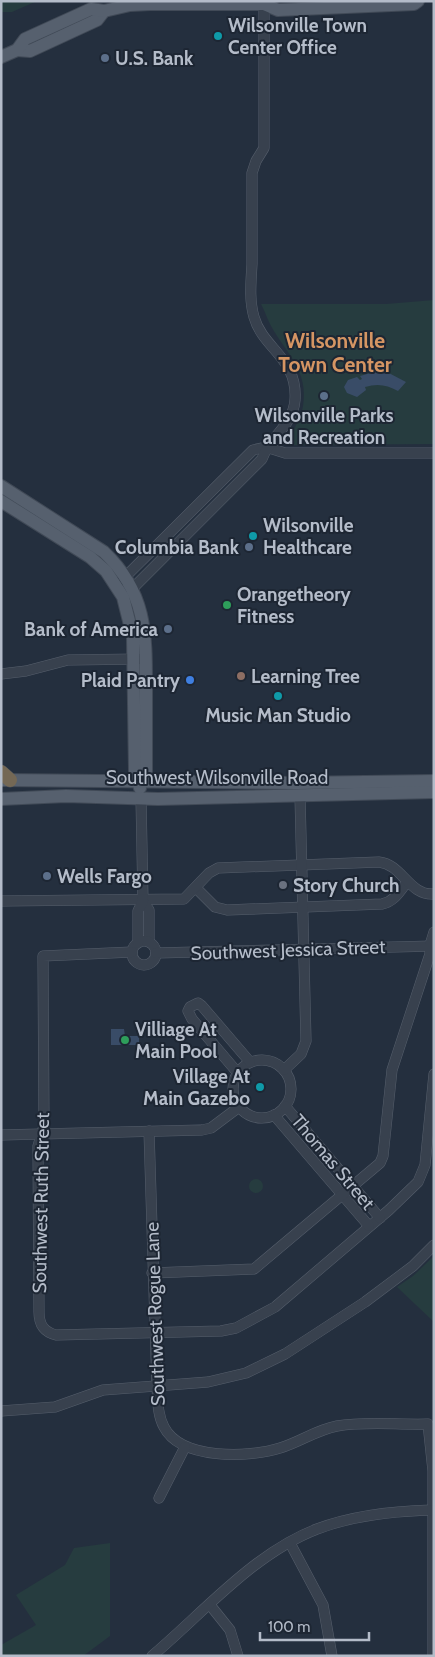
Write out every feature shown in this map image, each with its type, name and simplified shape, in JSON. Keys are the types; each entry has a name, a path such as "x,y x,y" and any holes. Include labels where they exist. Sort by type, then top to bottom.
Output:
{"main road":[{"path":"1,57 17,50 25,39 91,9 104,11 130,5 150,4 266,2 278,10 414,4 418,1"},
{"path":"1,486 92,543 115,563 121,581 143,614 140,659 146,772 140,782 141,798"},
{"path":"1,501 90,557 121,581"},
{"name":"Southwest Wilsonville Road","path":"4,778 140,782 434,781"},
{"name":"Southwest Wilsonville Road","path":"1,799 66,796 141,798 434,792"}],"street":[{"path":"128,592 262,459 266,447 287,425 293,411 295,396 289,368 259,328 252,308 252,172 264,148 266,2"},
{"path":"121,581 253,450 266,447 285,452 434,453"},
{"path":"1,674 26,671 68,660 140,659"},
{"path":"284,1070 301,1054 306,1041 300,796"},
{"path":"132,952 138,943 138,911 143,901 141,798"},
{"path":"1,901 143,901 184,899 208,874 218,868 385,863 422,893 434,894"},
{"path":"196,888 215,907 221,909 303,907 388,903 407,882"},
{"path":"143,901 149,910 149,942 156,949 156,954"},
{"path":"138,943 149,942"},
{"path":"152,1273 254,1269 374,1169 383,1156 392,1070 431,944"},
{"name":"Southwest Jessica Street","path":"132,952 135,961 144,965 152,962 156,954 431,944"},
{"name":"Southwest Ruth Street","path":"132,952 43,956 44,1126 38,1146 39,1321 43,1329 56,1335 221,1331 236,1328 275,1307 380,1218 422,1176 425,1165 434,1074"},
{"path":"237,1072 192,1019 188,1010 190,1007 198,1003 202,1006 250,1062"},
{"path":"265,1059 272,1061 284,1070 291,1086 285,1106 274,1115 254,1117 239,1107 232,1091 237,1072 250,1062 265,1059"},
{"name":"Thomas Street","path":"285,1106 380,1218"},
{"path":"1,1135 202,1130 219,1123 239,1107"},
{"name":"Thomas Street","path":"274,1115 369,1226"},
{"name":"Southwest Rogue Lane","path":"149,1132 154,1332 159,1410 164,1428 185,1446 201,1451 252,1454 280,1448 318,1431 338,1426 428,1424 432,1460 432,1510"},
{"path":"1,1412 46,1409 103,1390 225,1378 274,1361 365,1302 413,1266 434,1245"},
{"path":"159,1498 185,1446"},
{"path":"152,1656 262,1560 313,1531 346,1520 392,1512 432,1510 433,1656"},
{"path":"290,1543 323,1605 332,1656"},
{"path":"210,1605 230,1630 238,1656"}],"green space":[{"path":"1,1 37,1 12,12 1,12"},
{"path":"434,300 434,444 289,445 303,406 303,383 295,363 271,326 261,304 386,304"},
{"path":"253,1179 259,1179 263,1186 259,1193 253,1193 249,1189 249,1183"},
{"path":"434,1256 434,1322 397,1287 413,1276"},
{"path":"110,1543 110,1636 83,1656 1,1656 1,1645 36,1625 16,1595 65,1565 74,1548"}],"water":[{"path":"385,371 406,382 398,391 386,386 374,385 365,387 366,390 357,397 347,393 344,387 348,380 357,377 360,380 362,379 360,376"},
{"name":"Villiage At Main Pool","path":"111,1029 124,1029 125,1036 139,1036 139,1045 111,1045"}],"place":[{"name":"Wilsonville Town Center Office","path":"218,36"},
{"name":"U.S. Bank","path":"105,58"},
{"name":"Wilsonville Parks and Recreation","path":"324,396"},
{"name":"Wilsonville Healthcare","path":"253,536"},
{"name":"Columbia Bank","path":"249,547"},
{"name":"Orangetheory Fitness","path":"227,605"},
{"name":"Bank of America","path":"168,629"},
{"name":"Learning Tree","path":"241,676"},
{"name":"Plaid Pantry","path":"190,680"},
{"name":"Music Man Studio","path":"278,696"},
{"name":"Wells Fargo","path":"47,876"},
{"name":"Story Church","path":"283,885"},
{"name":"Villiage At Main Pool","path":"125,1040"},
{"name":"Village At Main Gazebo","path":"260,1087"}],"district":[{"name":"Wilsonville Town Center","path":"335,352"}]}
